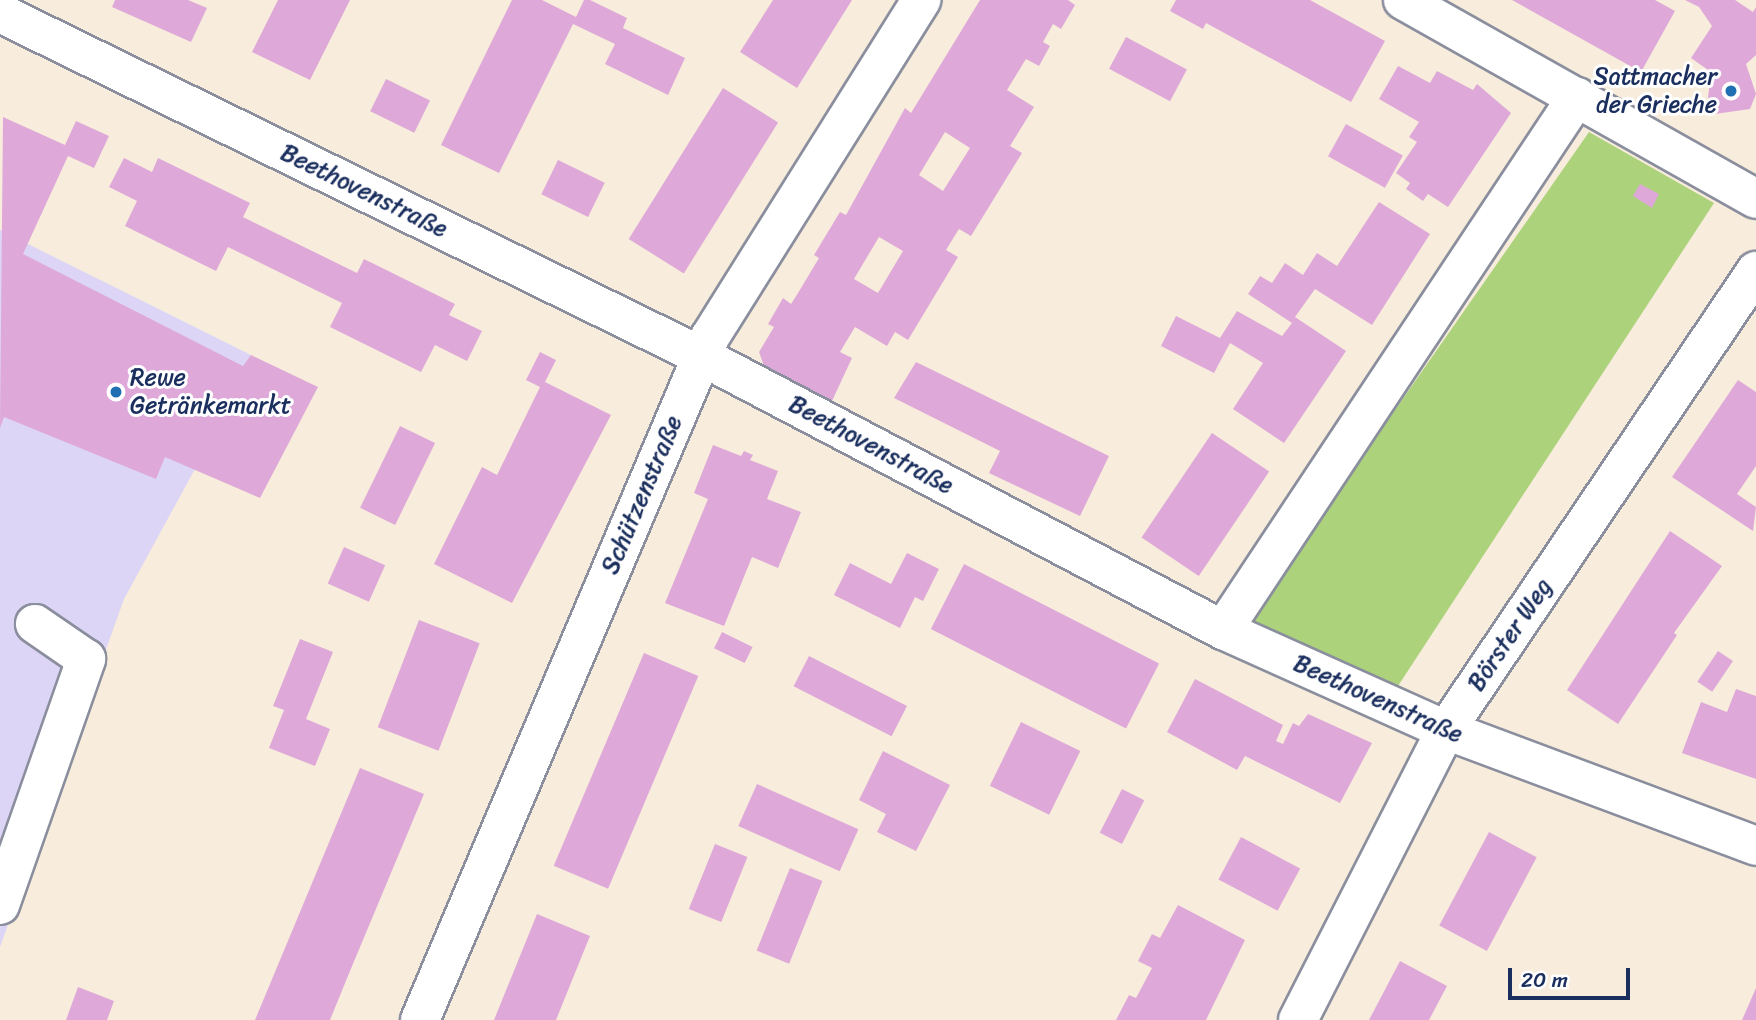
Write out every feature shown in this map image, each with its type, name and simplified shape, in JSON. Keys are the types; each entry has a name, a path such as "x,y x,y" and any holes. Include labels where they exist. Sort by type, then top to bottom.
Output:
{"street":[{"name":"Schützenstraße","path":"420,1020 701,356 920,0"},
{"path":"1403,0 1756,200"},
{"name":"Beethovenstraße","path":"0,13 701,356 1223,630 1446,730 1756,846"},
{"path":"1223,630 1577,97"},
{"name":"Börster Weg","path":"1298,1020 1446,730 1756,271"},
{"path":"0,905 86,659 35,624"}],"shaded area":[{"path":"0,230 251,355 195,469 124,599 0,947"}],"green space":[{"path":"1589,132 1714,203 1396,689 1247,622"}],"building":[{"path":"115,0 188,0 207,8 191,42 112,7"},
{"path":"278,0 350,0 310,80 252,52"},
{"path":"512,0 542,0 576,17 584,0 590,0 627,18 623,28 685,58 668,95 605,64 615,44 573,24 499,173 441,145"},
{"path":"773,0 852,0 797,88 740,52"},
{"path":"980,0 1068,0 1075,5 1061,29 1053,24 1043,42 1050,46 1039,66 1026,59 1007,90 1034,107 1010,146 1022,153 971,236 959,229 946,250 958,257 908,340 895,332 887,346 855,327 840,352 852,358 832,401 764,366 759,352 774,327 768,324 783,298 791,304 819,258 814,255 840,212 846,215 905,108 911,113","holes":["945,132 970,148 943,191 919,175","879,237 903,251 878,293 854,279"]},
{"path":"1176,0 1310,0 1385,41 1351,102 1206,23 1203,29 1170,11"},
{"path":"1512,0 1655,0 1675,11 1641,72"},
{"path":"1685,0 1735,0 1753,12 1756,7 1756,55 1746,64 1756,94 1750,109 1715,114 1707,107 1711,72 1691,58 1712,26 1699,7"},
{"path":"1126,37 1187,69 1170,101 1109,69"},
{"path":"1398,66 1430,83 1437,71 1473,90 1477,84 1511,113 1448,207 1428,194 1423,201 1406,189 1410,183 1396,173 1417,142 1409,137 1419,122 1379,99"},
{"path":"386,79 430,100 414,133 370,111"},
{"path":"723,88 778,122 684,273 629,239"},
{"name":"Rewe Getränkemarkt","path":"3,117 65,145 76,121 109,136 94,168 68,156 23,254 243,366 251,355 318,387 260,498 165,457 156,479 4,417 0,428"},
{"path":"1346,124 1403,156 1385,188 1328,156"},
{"path":"124,158 152,172 158,158 250,203 243,217 357,273 364,259 455,304 449,315 482,331 467,361 435,345 421,372 330,327 342,303 228,247 216,271 125,226 137,201 109,187"},
{"path":"558,160 605,183 588,217 541,194"},
{"path":"1640,184 1659,194 1652,208 1633,196"},
{"path":"1379,202 1430,234 1372,325 1315,289 1295,317 1346,351 1284,443 1233,409 1263,363 1230,343 1214,373 1161,346 1176,316 1220,338 1237,311 1282,336 1292,323 1248,294 1260,276 1272,283 1285,263 1303,275 1317,253 1337,266"},
{"path":"540,352 556,360 545,382 611,415 512,603 434,564 482,467 497,475 540,387 526,380"},
{"path":"916,362 1109,456 1080,516 989,473 1000,451 894,398"},
{"path":"1738,380 1756,392 1756,466 1737,494 1756,507 1753,531 1672,477"},
{"path":"400,426 435,443 395,525 360,508"},
{"path":"1212,433 1269,472 1199,576 1142,537"},
{"path":"713,445 741,456 744,451 753,455 750,460 778,471 767,499 801,512 778,568 752,557 724,626 665,603 708,499 694,493"},
{"path":"1670,531 1722,566 1674,633 1677,635 1618,724 1567,690"},
{"path":"344,547 385,565 369,602 328,584"},
{"path":"907,553 939,569 923,601 915,597 900,628 834,595 850,563 891,584"},
{"path":"964,564 1159,663 1126,728 931,629"},
{"path":"419,620 480,643 438,751 378,727"},
{"path":"722,632 753,647 745,663 714,648"},
{"path":"300,639 333,652 306,719 330,729 315,766 269,748 284,710 273,706"},
{"path":"1718,651 1733,661 1712,692 1697,682"},
{"path":"644,653 698,676 608,889 554,866"},
{"path":"809,656 907,706 892,736 794,686"},
{"path":"1195,679 1283,725 1276,741 1283,744 1293,723 1299,726 1308,714 1372,743 1340,803 1245,756 1237,770 1167,732"},
{"path":"1736,689 1756,696 1756,779 1682,753 1701,702 1727,712"},
{"path":"1021,722 1080,751 1049,815 990,786"},
{"path":"883,751 950,785 916,851 877,832 886,814 859,800"},
{"path":"360,768 424,794 330,1020 255,1020"},
{"path":"757,784 858,829 840,871 738,826"},
{"path":"1122,789 1144,800 1122,844 1100,833"},
{"path":"1489,832 1537,857 1487,951 1439,926"},
{"path":"1241,837 1300,868 1278,911 1218,879"},
{"path":"715,844 747,857 721,922 689,909"},
{"path":"790,868 822,881 789,964 757,951"},
{"path":"1178,905 1245,940 1206,1020 1116,1020 1129,995 1136,998 1152,968 1138,961 1152,934 1160,938"},
{"path":"537,914 590,936 556,1020 494,1020"},
{"path":"1400,961 1447,986 1429,1020 1369,1020"},
{"path":"78,987 114,1001 107,1020 66,1020"},
{"path":"1756,988 1756,1020 1742,1020"}],"place":[{"name":"Sattmacher der Grieche","path":"1731,91"},
{"name":"Rewe Getränkemarkt","path":"116,392"}]}
